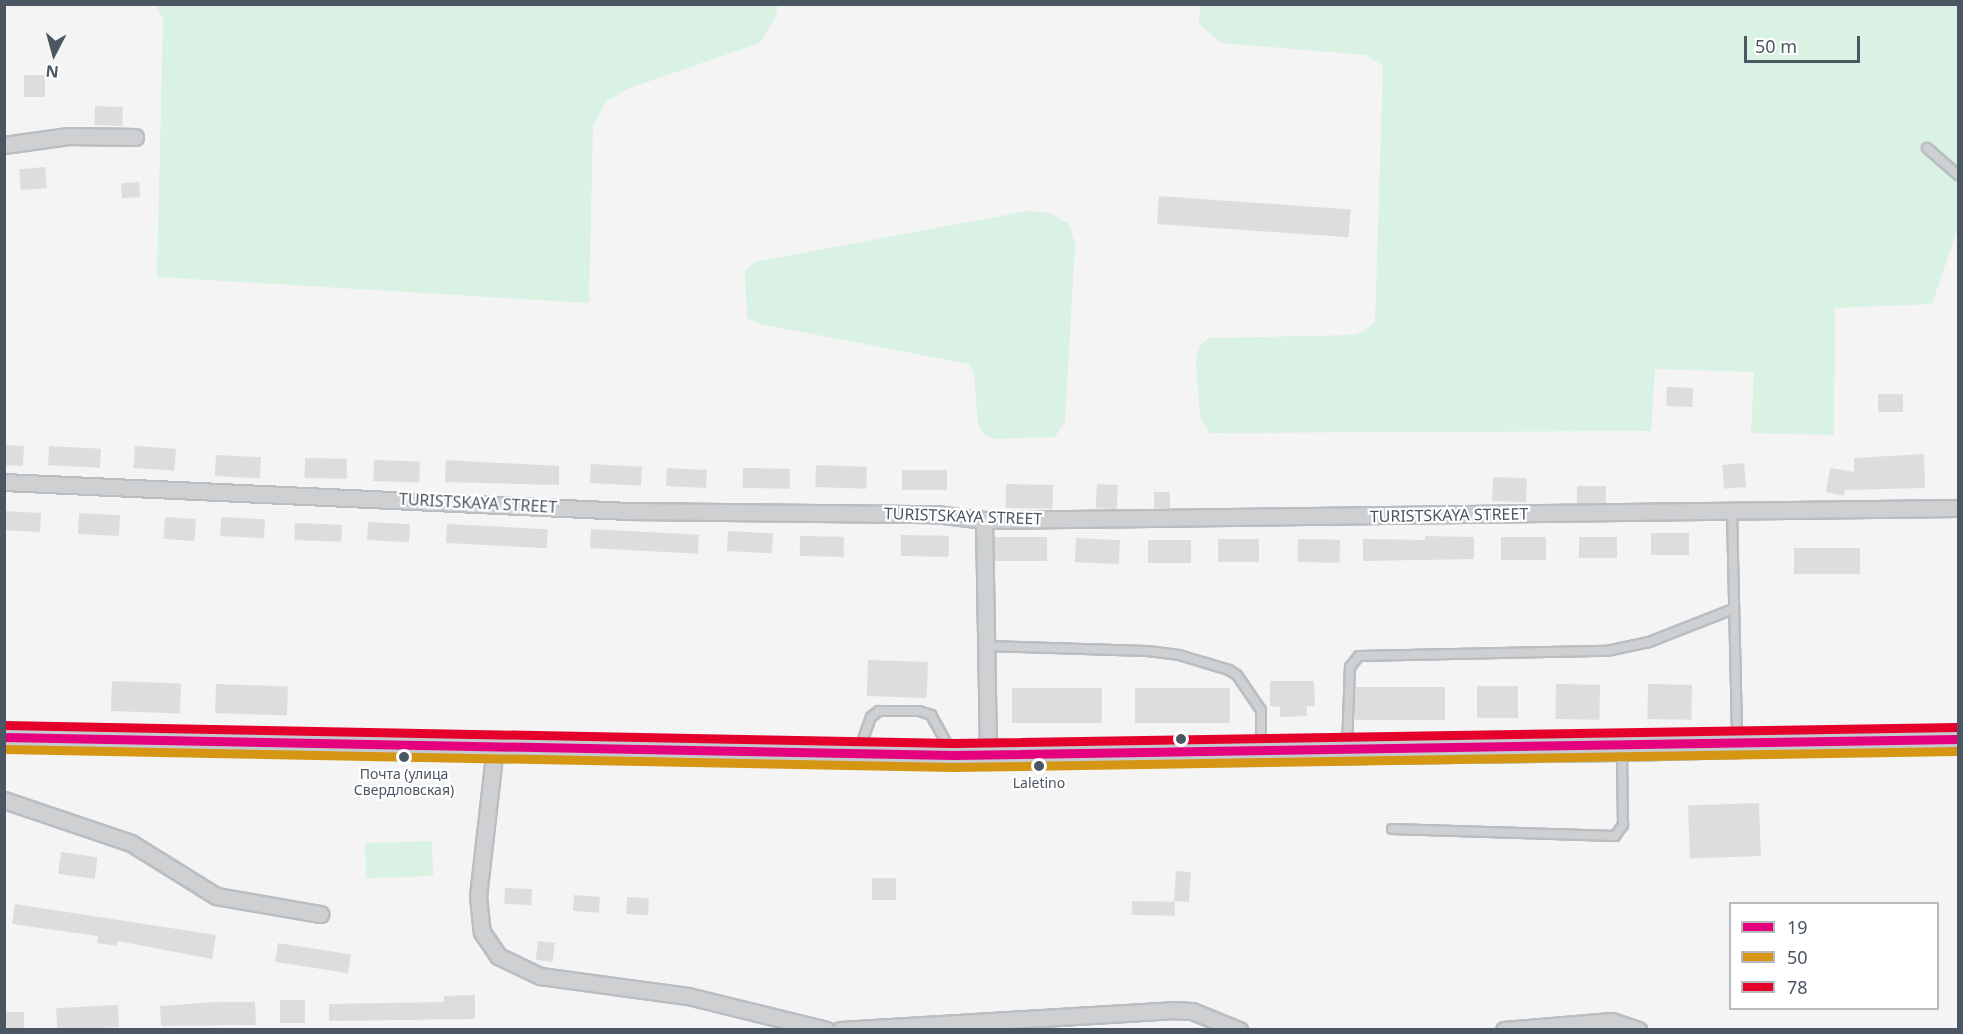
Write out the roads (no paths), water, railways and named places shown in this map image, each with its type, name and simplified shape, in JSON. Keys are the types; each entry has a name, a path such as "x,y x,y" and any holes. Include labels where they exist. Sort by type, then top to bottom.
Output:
{"highway":[{"path":"4,737 953,755 1622,747 1959,739"}],"street":[{"path":"4,145 68,136 135,137"},
{"name":"TURISTSKAYA STREET","path":"4,482 629,511 936,514 984,520 1959,508"},
{"path":"984,520 988,754"},
{"path":"495,747 478,896 482,932 498,956 540,976 688,996 826,1029"},
{"path":"4,800 130,843 216,897 320,914"},
{"path":"840,1029 1192,1011 1239,1029"},
{"path":"1504,1029 1612,1021 1638,1029"}],"lane":[{"path":"1927,148 1959,175"},
{"path":"1732,512 1732,609 1737,744"},
{"path":"1347,750 1350,666 1359,656 1607,651 1649,642 1732,609"},
{"path":"987,646 1147,651 1179,655 1229,670 1237,675 1261,710 1261,751"},
{"path":"857,754 872,717 879,711 919,711 931,715 953,755"},
{"path":"1392,829 1615,836 1623,825 1622,747"}],"place":[{"name":"Почта (улица Свердловская)","path":"404,757"},
{"name":"Laletino","path":"1039,766"}]}
